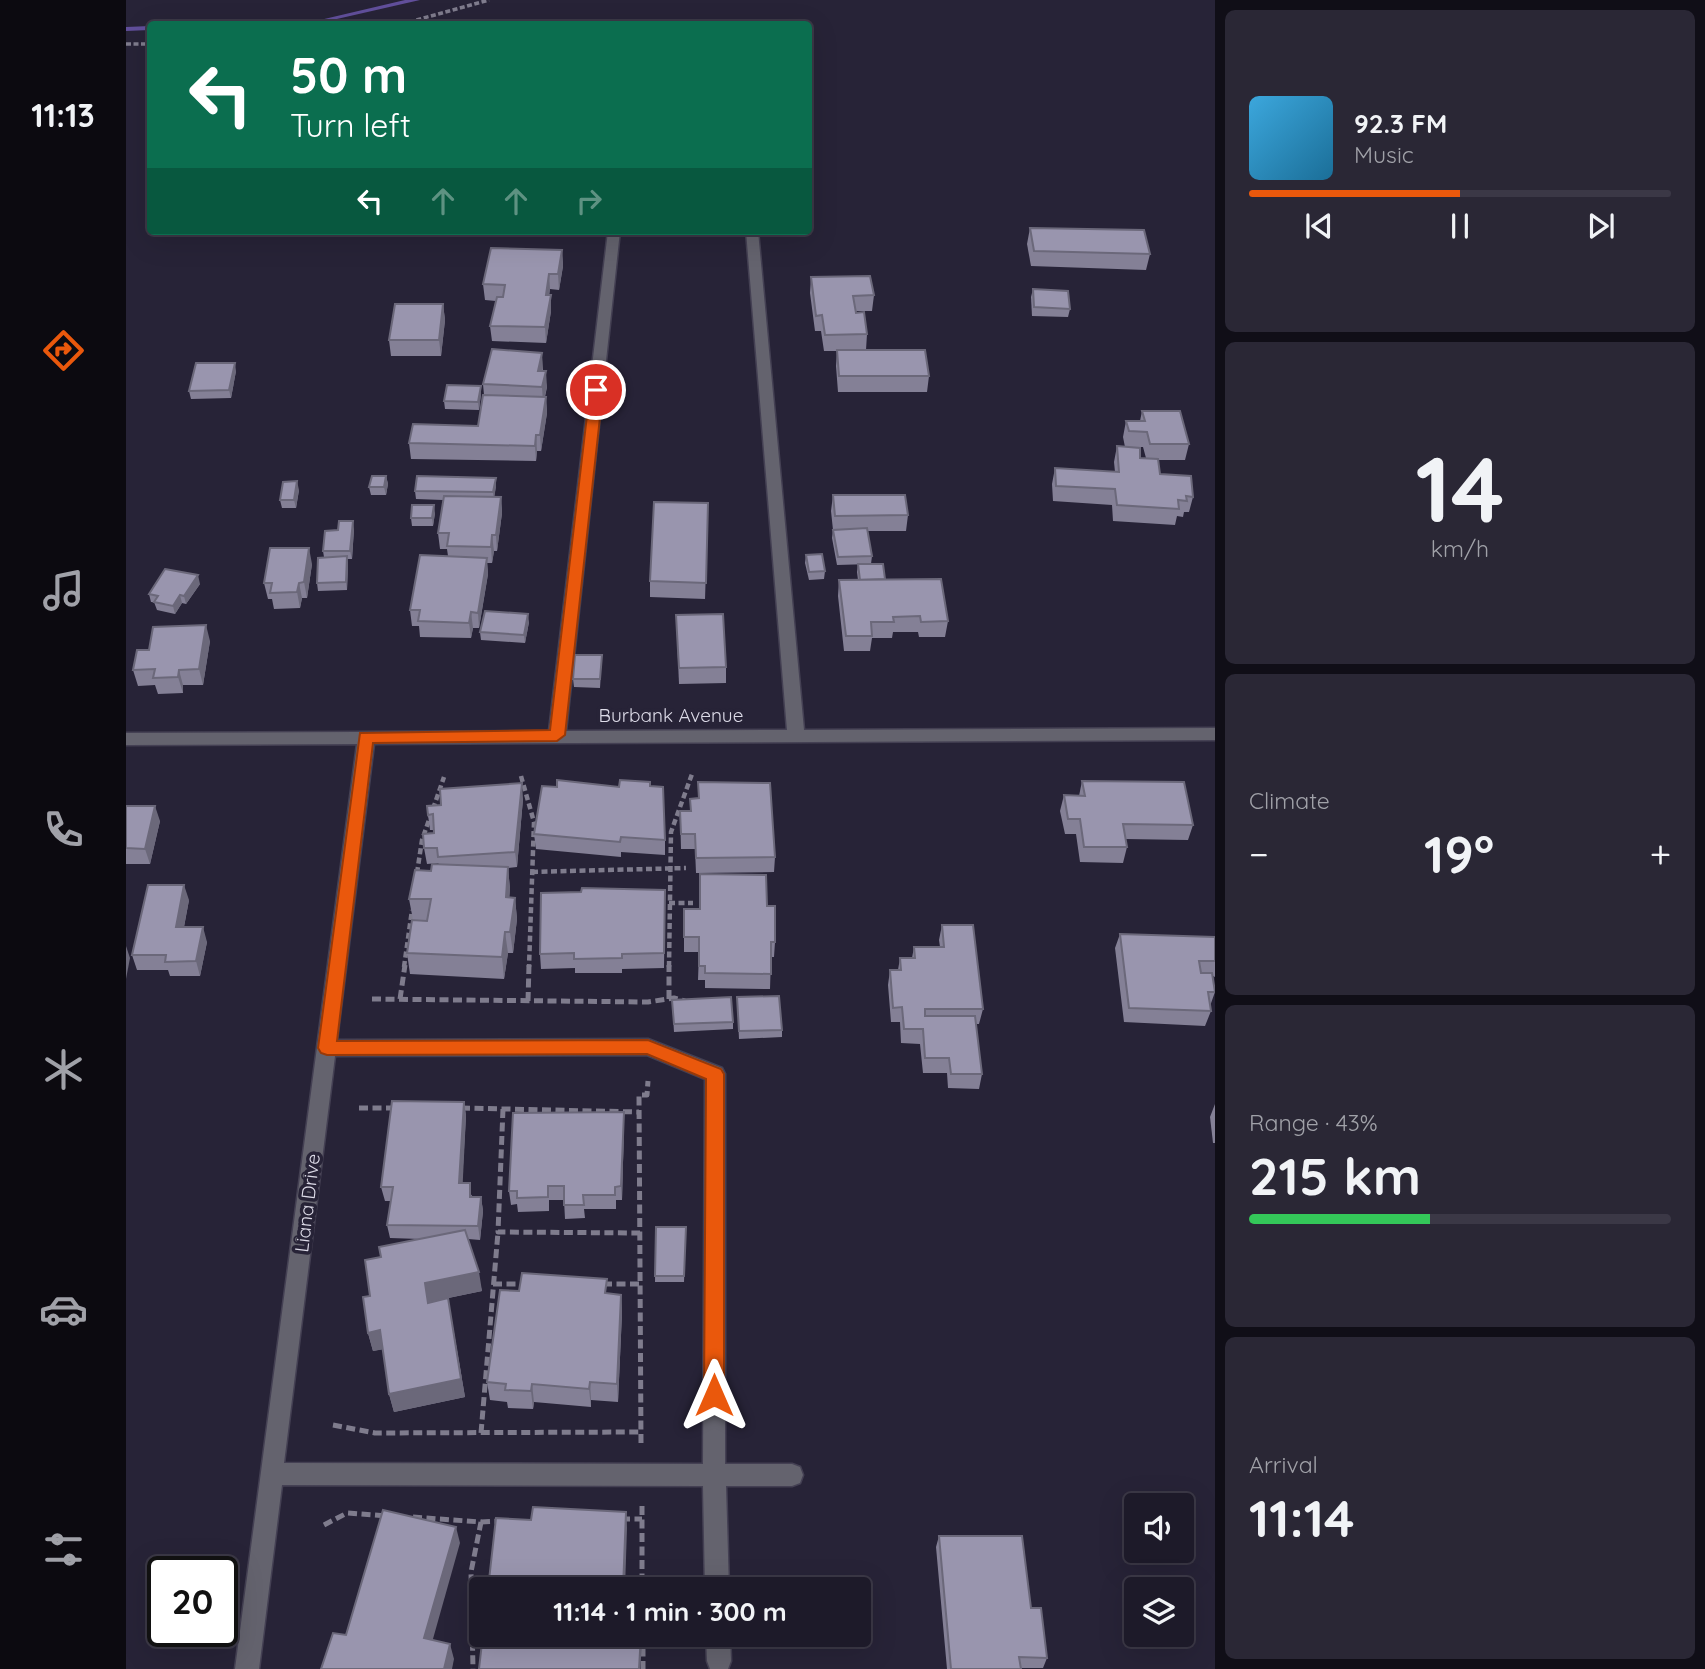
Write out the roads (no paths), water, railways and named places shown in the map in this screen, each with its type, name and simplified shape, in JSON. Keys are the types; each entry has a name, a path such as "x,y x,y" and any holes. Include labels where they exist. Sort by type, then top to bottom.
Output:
{"street":[{"path":"557,735 614,235"},
{"path":"752,235 796,738"},
{"name":"Burbank Avenue","path":"126,739 1215,734"},
{"name":"Liana Drive","path":"247,1669 366,737"},
{"path":"327,1048 648,1047 715,1074 714,1475 717,1577"},
{"path":"273,1474 792,1475"},
{"path":"718,1647 719,1661"}],"waterway":[{"path":"321,21 416,0"},
{"path":"126,29 147,28"}]}
